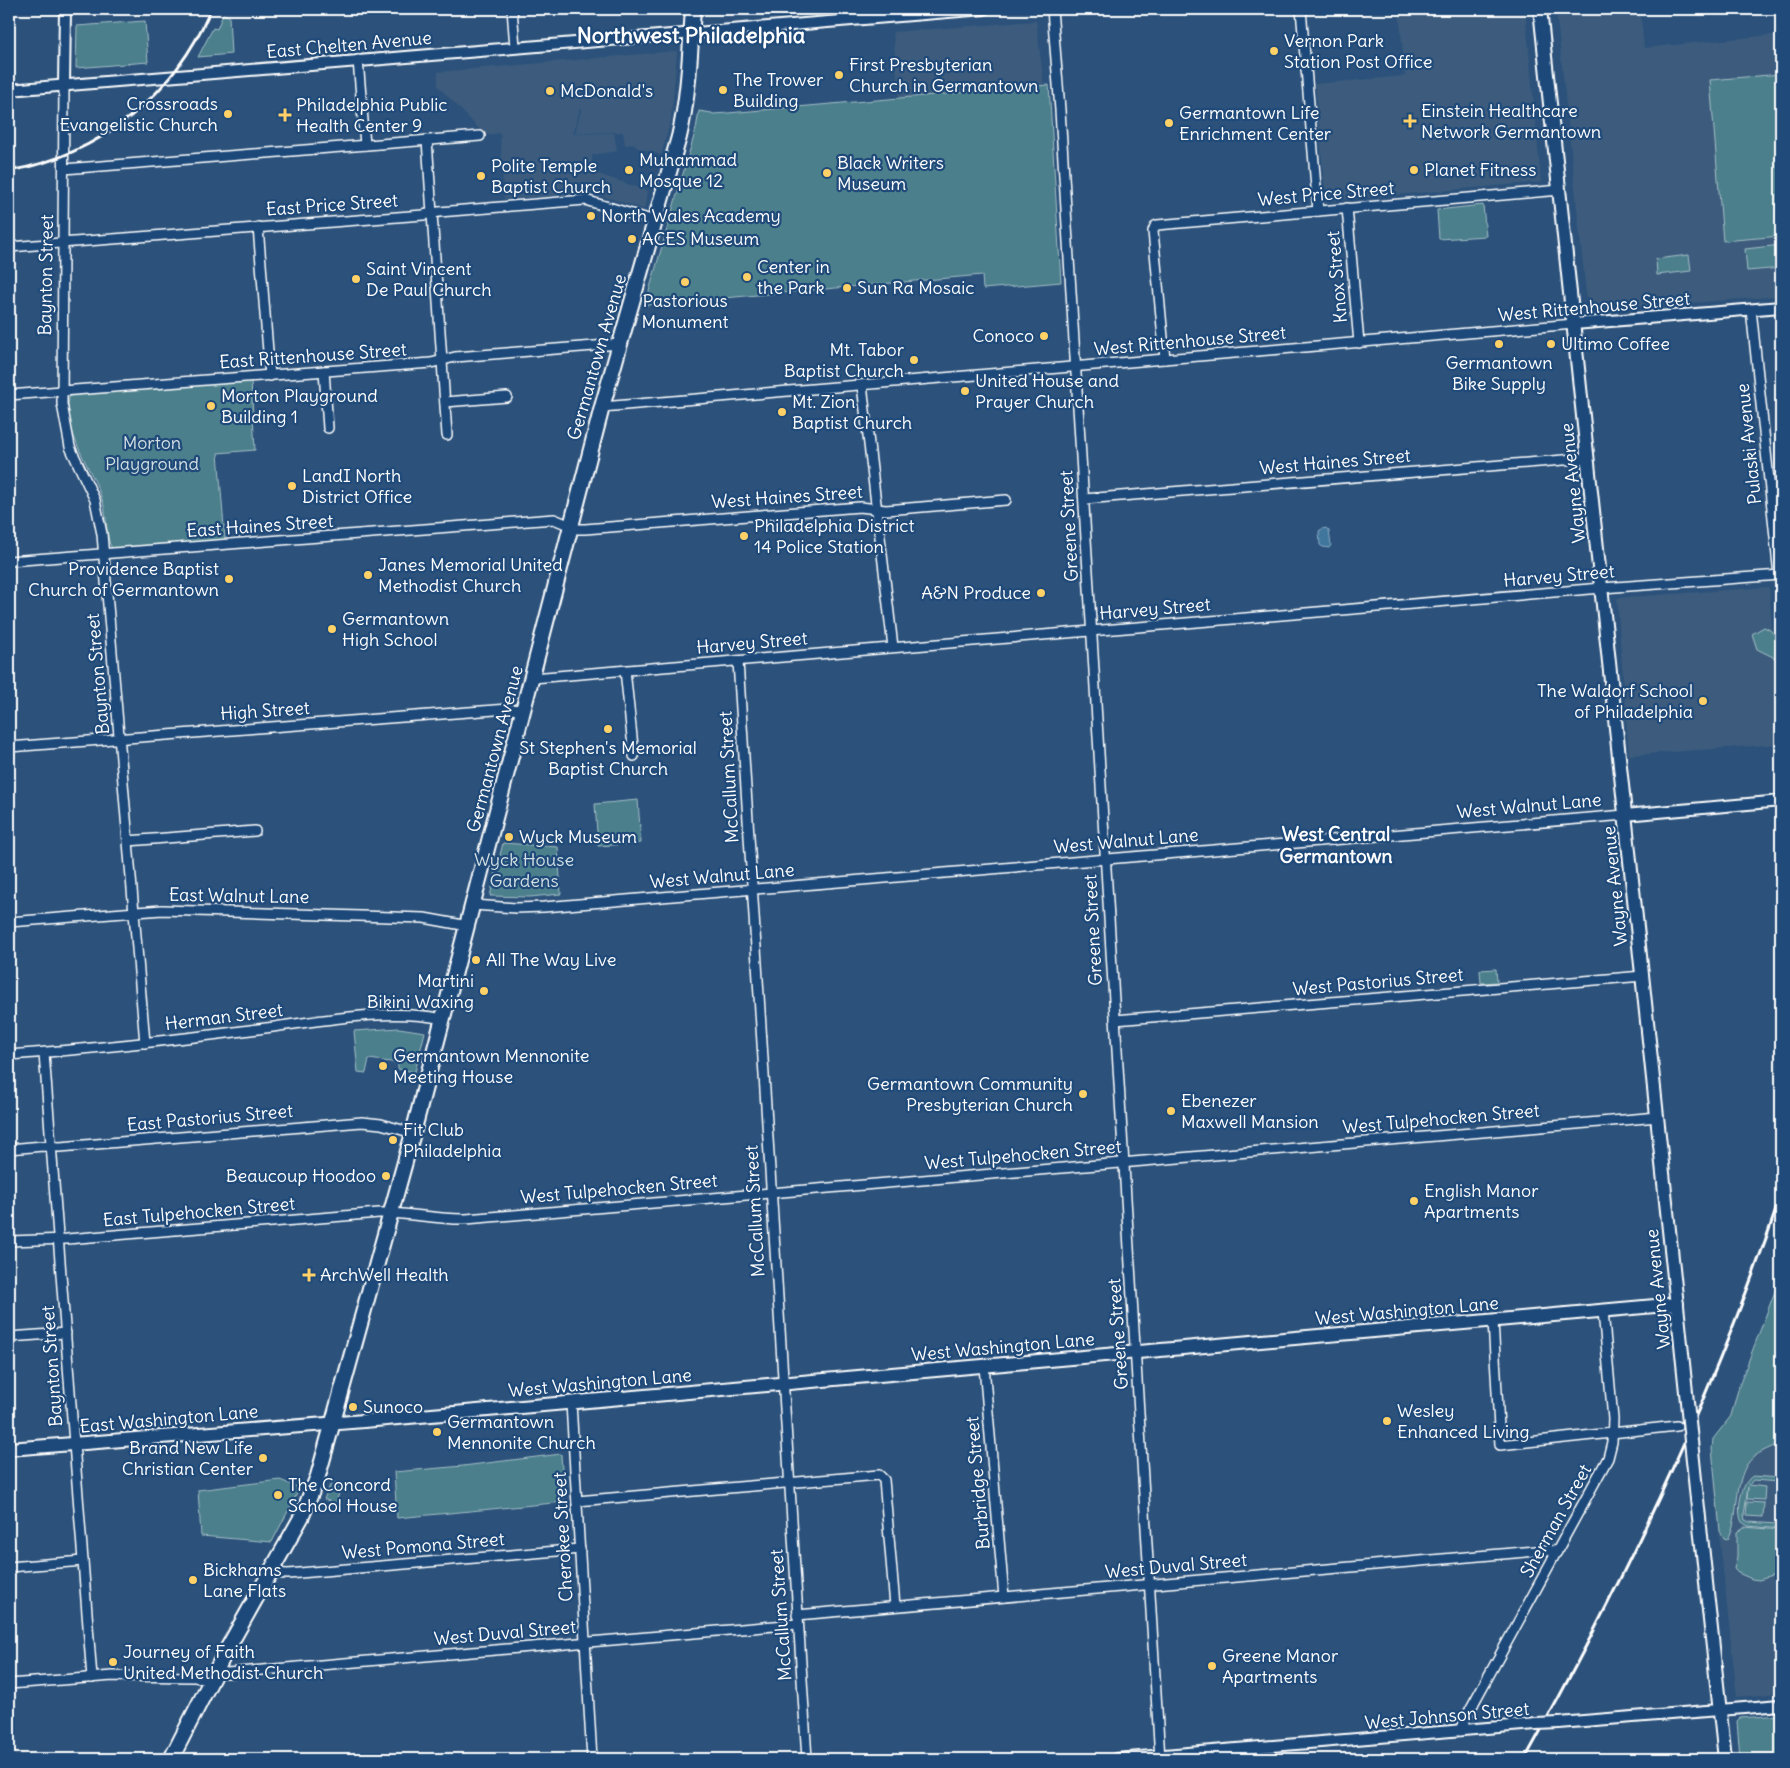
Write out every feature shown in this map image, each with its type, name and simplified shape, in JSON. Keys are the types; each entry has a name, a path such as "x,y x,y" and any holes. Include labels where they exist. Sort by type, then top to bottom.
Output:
{"main road":[{"name":"Germantown Avenue","path":"171,1759 213,1676 298,1524 310,1498 333,1423 468,926 602,407 682,124 693,9"},
{"name":"Wayne Avenue","path":"1540,9 1725,1759"},
{"name":"West Washington Lane","path":"333,1423 1677,1304"},
{"name":"East Washington Lane","path":"9,1449 333,1423"}],"street":[{"name":"Baynton Street","path":"65,9 61,391 63,415 70,446 91,490 98,511 146,1043"},
{"path":"512,9 515,47"},
{"name":"East Chelten Avenue","path":"9,90 984,9"},
{"name":"Greene Street","path":"1052,9 1076,367 1160,1757"},
{"name":"Knox Street","path":"1301,9 1318,211"},
{"path":"358,60 365,145"},
{"path":"64,169 480,136"},
{"path":"427,140 447,435"},
{"name":"West Price Street","path":"1165,359 1153,231 1155,226 1159,224 1560,190"},
{"name":"East Price Street","path":"9,247 585,200 655,221"},
{"name":"Knox Street","path":"1347,208 1359,343"},
{"path":"258,227 270,376"},
{"name":"West Rittenhouse Street","path":"602,407 1781,307"},
{"name":"Pulaski Avenue","path":"1751,309 1780,575"},
{"name":"East Rittenhouse Street","path":"9,395 431,363 455,357 620,344"},
{"path":"324,371 328,428"},
{"path":"862,385 893,647"},
{"path":"445,402 506,397"},
{"name":"West Haines Street","path":"1084,499 1588,458"},
{"name":"West Haines Street","path":"571,526 585,529 860,507 886,510 1006,500"},
{"name":"East Haines Street","path":"9,562 554,519 571,526"},
{"name":"Harvey Street","path":"532,678 1602,588 1780,575"},
{"name":"McCallum Street","path":"738,661 788,1483 807,1759"},
{"path":"625,670 634,756"},
{"name":"High Street","path":"9,746 508,709 524,710"},
{"name":"West Walnut Lane","path":"473,905 531,908 1781,802"},
{"path":"128,841 255,830"},
{"name":"East Walnut Lane","path":"9,922 162,910 430,918 468,926"},
{"name":"West Pastorius Street","path":"1115,1020 1643,976"},
{"name":"Herman Street","path":"9,1055 146,1043 362,1016 411,1014 443,1018"},
{"name":"Baynton Street","path":"44,1052 92,1678"},
{"name":"West Tulpehocken Street","path":"391,1212 466,1219 1658,1117"},
{"name":"East Pastorius Street","path":"9,1149 362,1122 381,1124 413,1133"},
{"name":"East Tulpehocken Street","path":"9,1241 59,1240 391,1212"},
{"name":"Sherman Street","path":"1461,1731 1466,1717 1603,1469 1610,1450 1613,1419 1603,1310"},
{"path":"1493,1321 1500,1445 1677,1426"},
{"path":"9,1337 66,1333"},
{"name":"Burbridge Street","path":"984,1366 1004,1597"},
{"name":"Cherokee Street","path":"571,1403 592,1759"},
{"path":"578,1501 879,1475 884,1480 895,1606"},
{"name":"West Pomona Street","path":"270,1573 288,1574 580,1549"},
{"name":"West Duval Street","path":"9,1684 92,1678 213,1676 227,1673 585,1642 797,1619 895,1606 1548,1550 1557,1552"},
{"path":"9,1567 83,1561"},
{"name":"West Johnson Street","path":"1116,1759 1160,1757 1536,1724 1781,1705"}],"shaded area":[{"path":"1399,9 1525,9 1541,182 1326,201 1315,84 1405,76"},
{"path":"1556,9 1640,9 1644,48 1781,34 1781,296 1588,311"},
{"path":"1036,21 1044,86 899,98 893,32"},
{"path":"677,51 671,120 661,155 636,147 635,144 625,145 623,132 575,133 582,107 580,108 573,134 614,133 617,151 592,155 592,172 648,191 644,209 593,193 504,199 500,133 485,135 438,86 438,72"},
{"path":"1326,528 1329,531 1331,545 1329,548 1320,545 1319,531"},
{"name":"The Waldorf School of Philadelphia","path":"1769,587 1774,658 1781,658 1781,744 1629,755 1617,598"},
{"path":"1736,1393 1781,1414 1781,1693 1737,1697 1714,1487 1718,1454"}],"green space":[{"path":"223,14 229,16 231,54 198,57 213,28 217,29"},
{"path":"145,21 148,62 76,68 77,26"},
{"path":"1781,74 1781,236 1723,241 1710,80"},
{"path":"1049,85 1061,282 983,289 982,275 645,305 696,129 699,111 713,114 728,113"},
{"path":"1483,205 1486,236 1439,239 1437,210"},
{"path":"1781,245 1781,268 1747,271 1745,249"},
{"path":"1689,255 1691,271 1657,275 1656,259"},
{"name":"Morton Playground","path":"251,381 255,450 218,453 225,540 111,547 103,502 80,451 71,425 69,397 77,394"},
{"path":"1764,627 1770,630 1777,638 1781,638 1781,661 1757,649 1752,634"},
{"path":"638,800 641,843 598,846 595,804"},
{"name":"Wyck House Gardens","path":"503,843 558,847 561,894 530,897 490,896"},
{"path":"1496,969 1497,982 1481,983 1480,970"},
{"path":"399,1028 425,1032 415,1072 398,1069 398,1063 369,1059 366,1073 358,1072 354,1031"},
{"path":"1781,1265 1781,1443 1751,1459 1743,1472 1732,1530 1728,1539 1724,1538 1720,1531 1712,1449 1713,1439 1731,1416 1739,1386 1777,1286"},
{"path":"561,1454 564,1502 397,1518 394,1472"},
{"path":"1753,1476 1781,1478 1781,1529 1748,1526 1742,1522 1739,1511 1741,1497 1745,1484","holes":["1753,1480 1779,1482 1776,1524 1745,1520 1748,1487 1747,1499 1764,1500 1765,1487 1749,1485"]},
{"path":"280,1480 300,1488 272,1542 201,1536 198,1490"},
{"path":"332,1481 341,1485 336,1504 324,1499"},
{"path":"1747,1502 1764,1503 1763,1517 1746,1516"},
{"path":"1744,1527 1781,1530 1781,1573 1759,1580 1738,1573 1734,1569 1737,1557 1737,1532"},
{"path":"1781,1715 1781,1759 1740,1759 1737,1721 1740,1718"}],"railway":[{"path":"9,171 43,163 74,151 104,135 131,116 156,93 177,68 196,40 211,9"},
{"path":"1525,1759 1598,1622 1666,1483 1727,1341 1781,1195"}],"place":[{"name":"Vernon Park Station Post Office","path":"1274,51"},
{"name":"First Presbyterian Church in Germantown","path":"839,75"},
{"name":"The Trower Building","path":"723,90"},
{"name":"McDonald's","path":"550,91"},
{"name":"Crossroads Evangelistic Church","path":"228,114"},
{"name":"Philadelphia Public Health Center 9","path":"285,115"},
{"name":"Einstein Healthcare Network Germantown","path":"1410,121"},
{"name":"Germantown Life Enrichment Center","path":"1169,123"},
{"name":"Muhammad Mosque 12","path":"629,170"},
{"name":"Planet Fitness","path":"1414,170"},
{"name":"Black Writers Museum","path":"827,173"},
{"name":"Polite Temple Baptist Church","path":"481,176"},
{"name":"North Wales Academy","path":"591,216"},
{"name":"ACES Museum","path":"632,239"},
{"name":"Center in the Park","path":"747,277"},
{"name":"Saint Vincent De Paul Church","path":"356,279"},
{"name":"Pastorious Monument","path":"685,282"},
{"name":"Sun Ra Mosaic","path":"847,288"},
{"name":"Conoco","path":"1044,336"},
{"name":"Germantown Bike Supply","path":"1499,344"},
{"name":"Ultimo Coffee","path":"1551,344"},
{"name":"Mt. Tabor Baptist Church","path":"914,360"},
{"name":"United House and Prayer Church","path":"965,391"},
{"name":"Morton Playground Building 1","path":"211,406"},
{"name":"Mt. Zion Baptist Church","path":"782,412"},
{"name":"LandI North District Office","path":"292,486"},
{"name":"Philadelphia District 14 Police Station","path":"744,536"},
{"name":"Janes Memorial United Methodist Church","path":"368,575"},
{"name":"Providence Baptist Church of Germantown","path":"229,579"},
{"name":"A&N Produce","path":"1041,593"},
{"name":"Germantown High School","path":"332,629"},
{"name":"The Waldorf School of Philadelphia","path":"1703,701"},
{"name":"St Stephen's Memorial Baptist Church","path":"608,729"},
{"name":"Wyck Museum","path":"509,837"},
{"name":"All The Way Live","path":"476,960"},
{"name":"Martini Bikini Waxing","path":"484,991"},
{"name":"Germantown Mennonite Meeting House","path":"383,1066"},
{"name":"Germantown Community Presbyterian Church","path":"1083,1094"},
{"name":"Ebenezer Maxwell Mansion","path":"1171,1111"},
{"name":"Fit Club Philadelphia","path":"393,1140"},
{"name":"Beaucoup Hoodoo","path":"386,1176"},
{"name":"English Manor Apartments","path":"1414,1201"},
{"name":"ArchWell Health","path":"309,1275"},
{"name":"Sunoco","path":"353,1407"},
{"name":"Wesley Enhanced Living","path":"1387,1421"},
{"name":"Germantown Mennonite Church","path":"437,1432"},
{"name":"Brand New Life Christian Center","path":"263,1458"},
{"name":"The Concord School House","path":"278,1495"},
{"name":"Bickhams Lane Flats","path":"193,1580"},
{"name":"Journey of Faith United Methodist Church","path":"113,1662"},
{"name":"Greene Manor Apartments","path":"1212,1666"}],"district":[{"name":"Northwest Philadelphia","path":"691,35"},
{"name":"West Central Germantown","path":"1336,845"}]}
